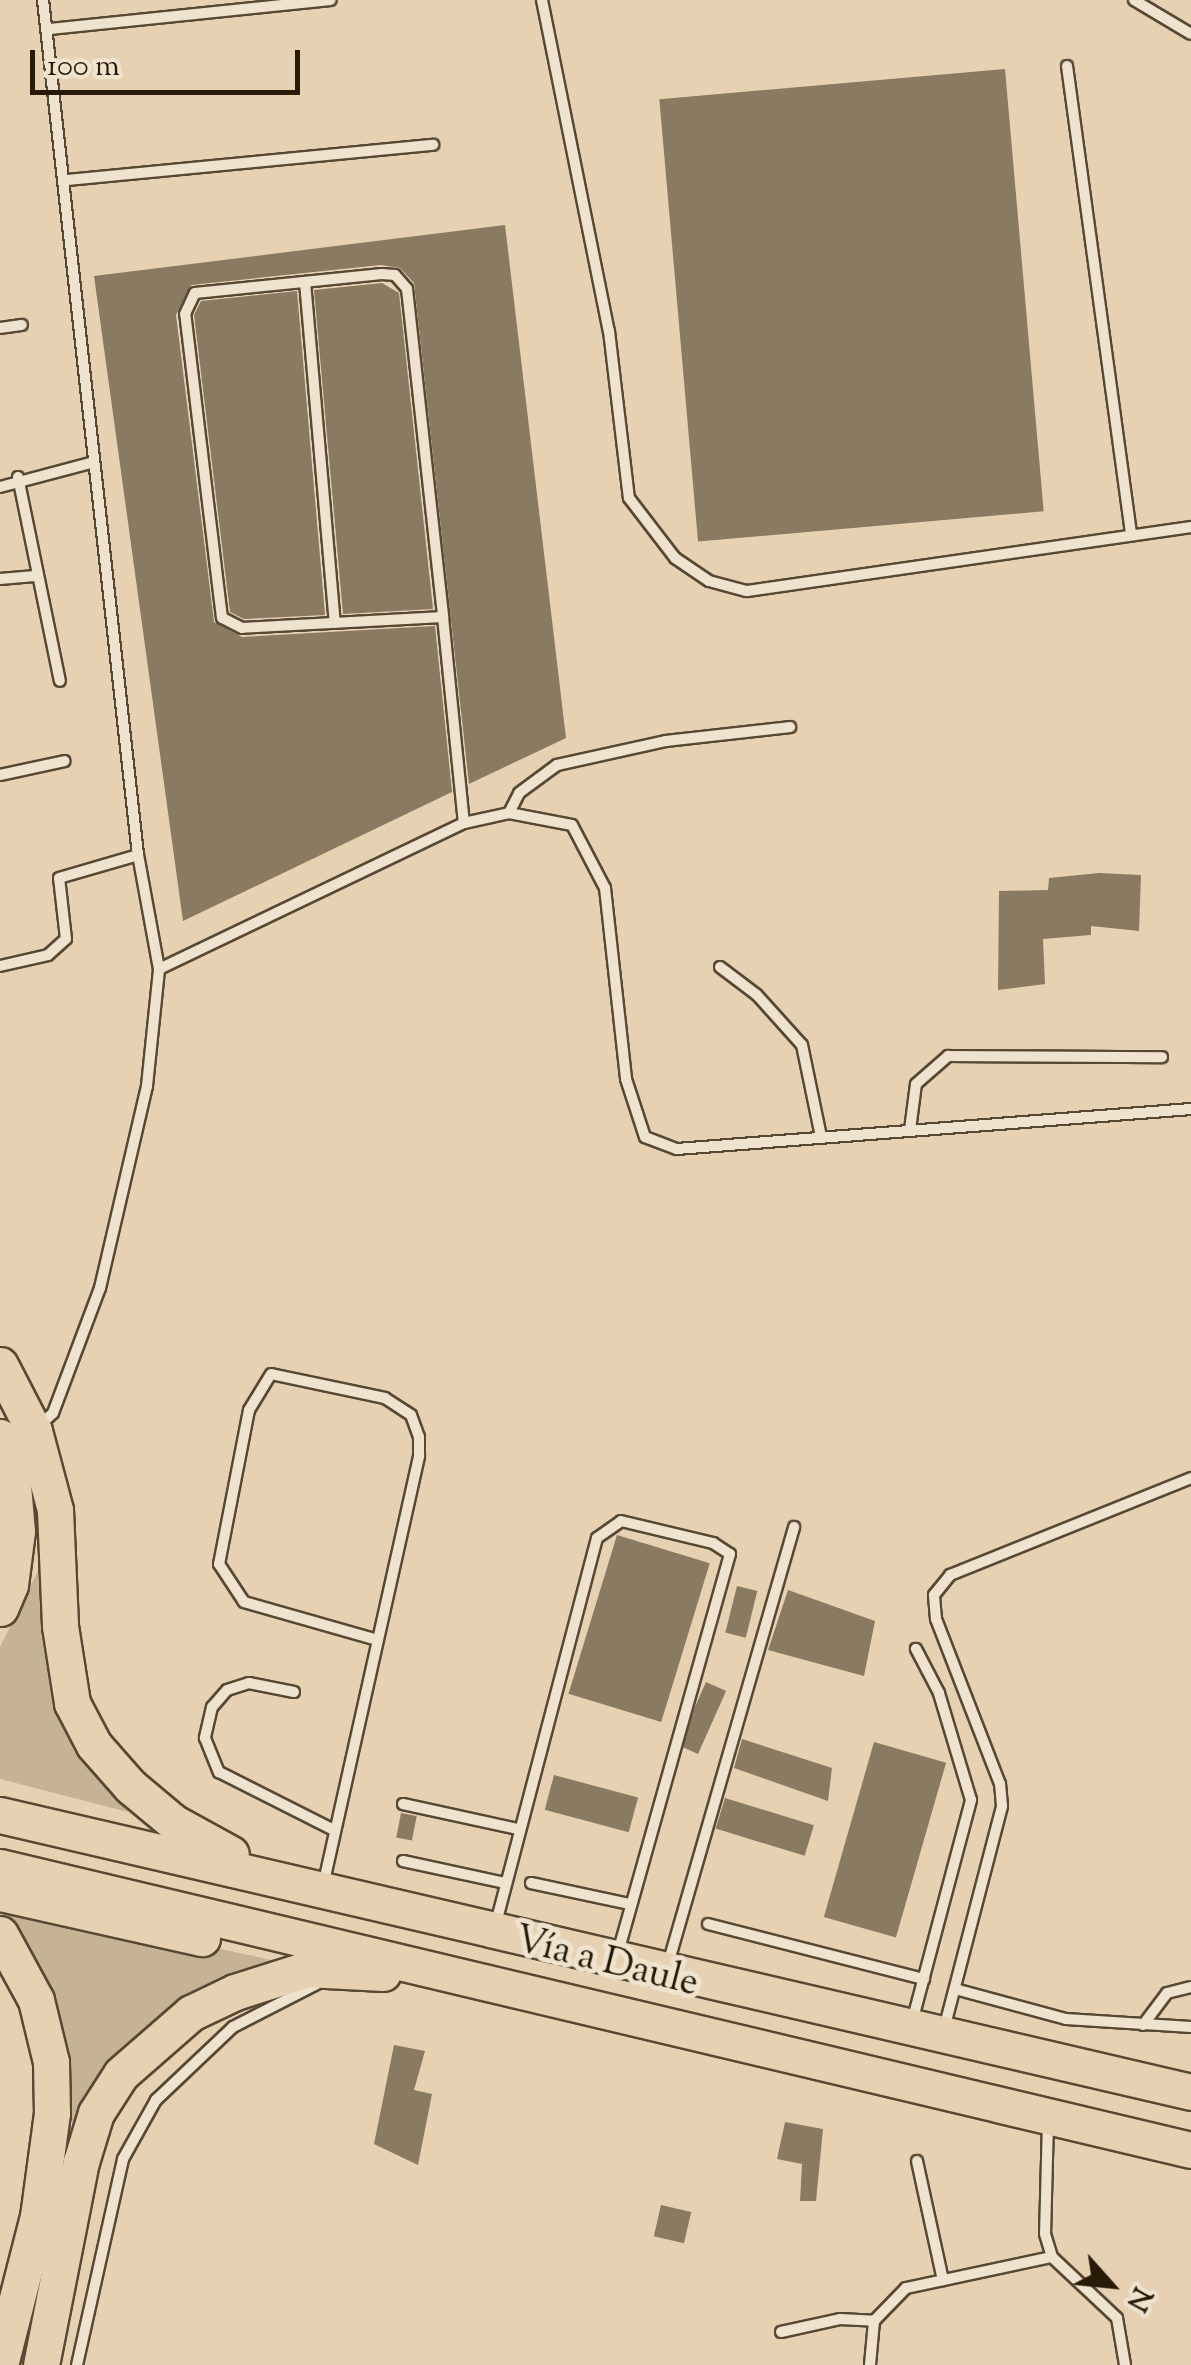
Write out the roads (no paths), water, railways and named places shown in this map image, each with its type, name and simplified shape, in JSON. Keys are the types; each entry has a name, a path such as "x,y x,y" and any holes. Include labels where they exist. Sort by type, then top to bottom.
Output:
{"highway":[{"path":"0,1365 17,1434 55,1510 60,1626 72,1703 94,1746 173,1822 218,1849 314,1887"},
{"path":"0,1608 10,1585 17,1531 12,1472 17,1434"},
{"path":"0,1806 80,1832"},
{"name":"Vía a Daule","path":"0,1815 1191,2092"},
{"path":"4,1876 344,1970"},
{"name":"Vía a Daule","path":"4,1876 519,1987 1191,2150"},
{"path":"0,1934 36,2000 51,2062 52,2113 38,2216 2,2357"},
{"path":"41,2365 81,2162 96,2114 120,2074 191,2013 235,1992 307,1969 519,1987"}],"lane":[{"path":"17,1434 53,1412 100,1288 147,1086 160,969 138,855 50,29 43,0"},
{"path":"50,29 330,0"},
{"path":"542,0 609,332 629,498 674,558 709,582 747,591 1131,532 1191,527"},
{"path":"1134,0 1160,6 1191,34"},
{"path":"1067,66 1131,532"},
{"path":"66,180 433,145"},
{"path":"442,618 242,628 222,618 185,314 195,292 382,274 395,275 408,290 464,822"},
{"path":"305,282 335,623"},
{"path":"0,328 22,325"},
{"path":"0,487 18,477 94,462"},
{"path":"18,477 60,680"},
{"path":"0,579 38,576"},
{"path":"509,812 519,793 557,765 648,744 790,727"},
{"path":"0,775 65,761"},
{"path":"160,969 464,822 509,812 572,825 605,888 626,1078 645,1137 677,1148 1191,1109"},
{"path":"0,966 48,955 66,939 59,878 138,855"},
{"path":"720,967 756,995 802,1045 822,1137"},
{"path":"910,1130 916,1084 948,1056 1162,1057"},
{"path":"314,1887 332,1829 419,1456 411,1414 385,1398 272,1374 249,1410 219,1564 244,1602 376,1640"},
{"path":"927,2031 956,1989 1002,1806 1000,1784 936,1619 934,1595 950,1575 1191,1478"},
{"path":"494,1929 597,1538 620,1521 713,1542 730,1554 616,1958"},
{"path":"667,1970 794,1526"},
{"path":"916,1650 938,1692 971,1800 924,1978 927,2031"},
{"path":"294,1692 248,1684 227,1690 212,1707 205,1738 219,1772 332,1829"},
{"path":"403,1804 518,1829"},
{"path":"403,1861 506,1883"},
{"path":"531,1883 629,1904"},
{"path":"708,1924 924,1978"},
{"path":"78,2365 123,2160 156,2100 233,2027 344,1970"},
{"path":"1143,2025 1167,1993 1191,1987"},
{"path":"956,1989 1066,2020 1191,2026"},
{"path":"1048,2115 1042,2205 1052,2257 1109,2305 1125,2340 1125,2365"},
{"path":"918,2160 942,2280"},
{"path":"870,2365 874,2321 906,2288 1052,2257"},
{"path":"781,2332 840,2320 874,2321"}]}
